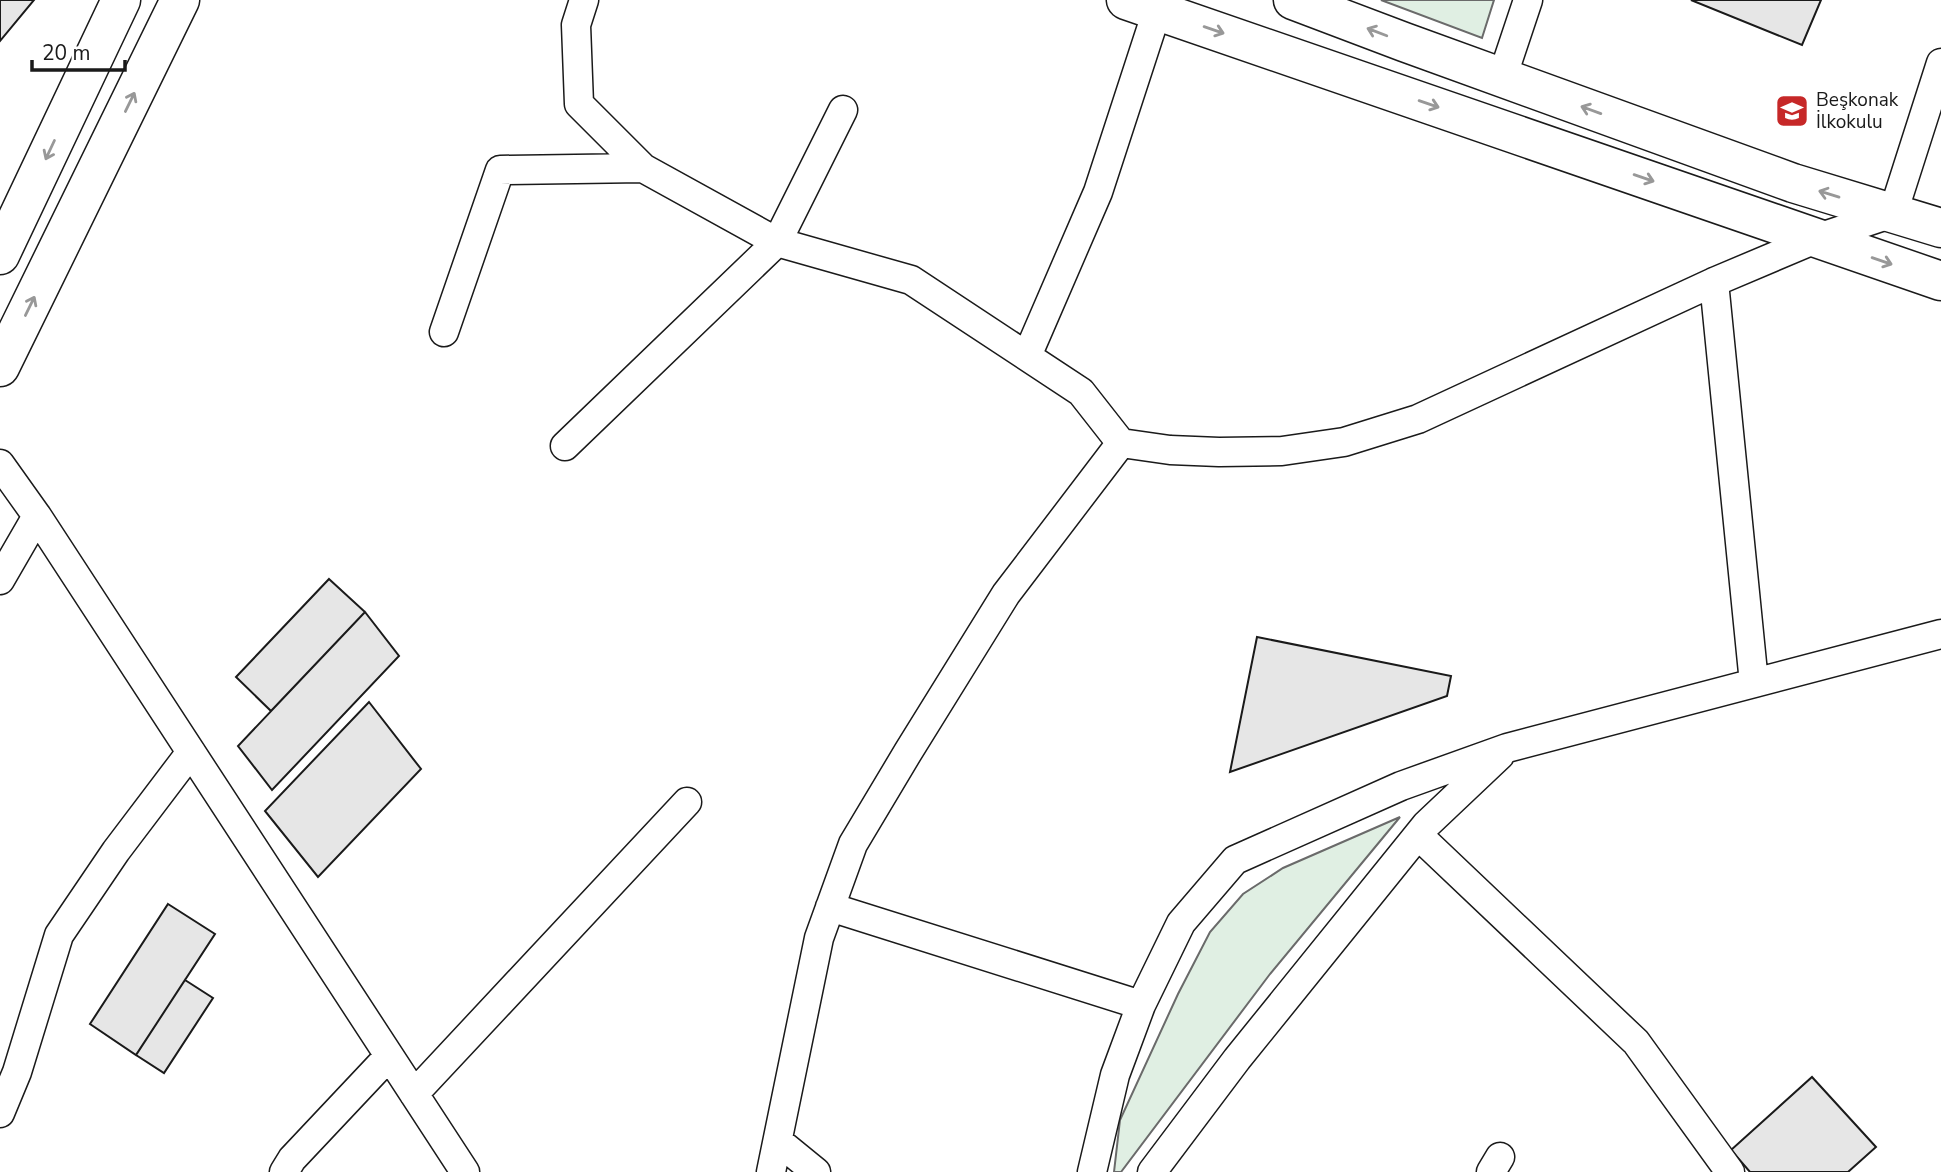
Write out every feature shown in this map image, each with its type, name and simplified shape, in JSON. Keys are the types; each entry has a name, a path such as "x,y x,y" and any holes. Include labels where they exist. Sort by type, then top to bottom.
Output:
{"street":[{"path":"0,255 121,0"},
{"path":"0,367 180,0"},
{"path":"584,0 576,25 579,104 643,168 777,242 911,280 1081,392 1121,443 1170,450 1219,452 1282,451 1344,442 1418,419 1714,282 1818,238 1892,213"},
{"path":"1293,0 1793,183 1941,228"},
{"path":"1502,78 1528,0"},
{"path":"1027,356 1098,192 1142,5 1941,281"},
{"path":"1892,213 1941,63"},
{"path":"565,446 777,242 843,110"},
{"path":"444,332 500,170 643,168"},
{"path":"1714,282 1754,683"},
{"path":"771,1172 819,938 853,844 1006,594 1121,443"},
{"path":"0,464 37,516 414,1094 460,1170"},
{"path":"0,580 37,516"},
{"path":"1092,1172 1115,1075 1141,1005 1181,923 1235,860 1401,786 1507,748 1941,634"},
{"path":"1152,1172 1237,1059 1426,825 1507,748"},
{"path":"0,1114 17,1072 59,935 116,851 191,752"},
{"path":"414,1094 687,802"},
{"path":"1418,835 1636,1042 1730,1172"},
{"path":"830,907 1141,1005"},
{"path":"284,1172 292,1159 389,1056"},
{"path":"778,1141 816,1172"}],"green space":[{"path":"1381,0 1494,0 1482,38"},
{"path":"1400,817 1270,974 1121,1172 1114,1172 1120,1120 1210,932 1243,894 1283,868"}],"building":[{"path":"0,0 34,0 0,41"},
{"path":"1691,0 1821,0 1802,45"},
{"path":"329,579 365,612 271,711 236,677"},
{"path":"365,612 399,656 272,790 238,746"},
{"path":"1257,637 1451,676 1447,696 1230,772"},
{"path":"369,702 421,769 318,877 265,811"},
{"path":"168,904 215,934 136,1055 90,1024"},
{"path":"185,980 213,998 164,1073 136,1055"},
{"path":"1812,1077 1876,1147 1848,1172 1750,1172 1731,1150"}],"place":[{"name":"Beşkonak İlkokulu","path":"1792,111"}]}
